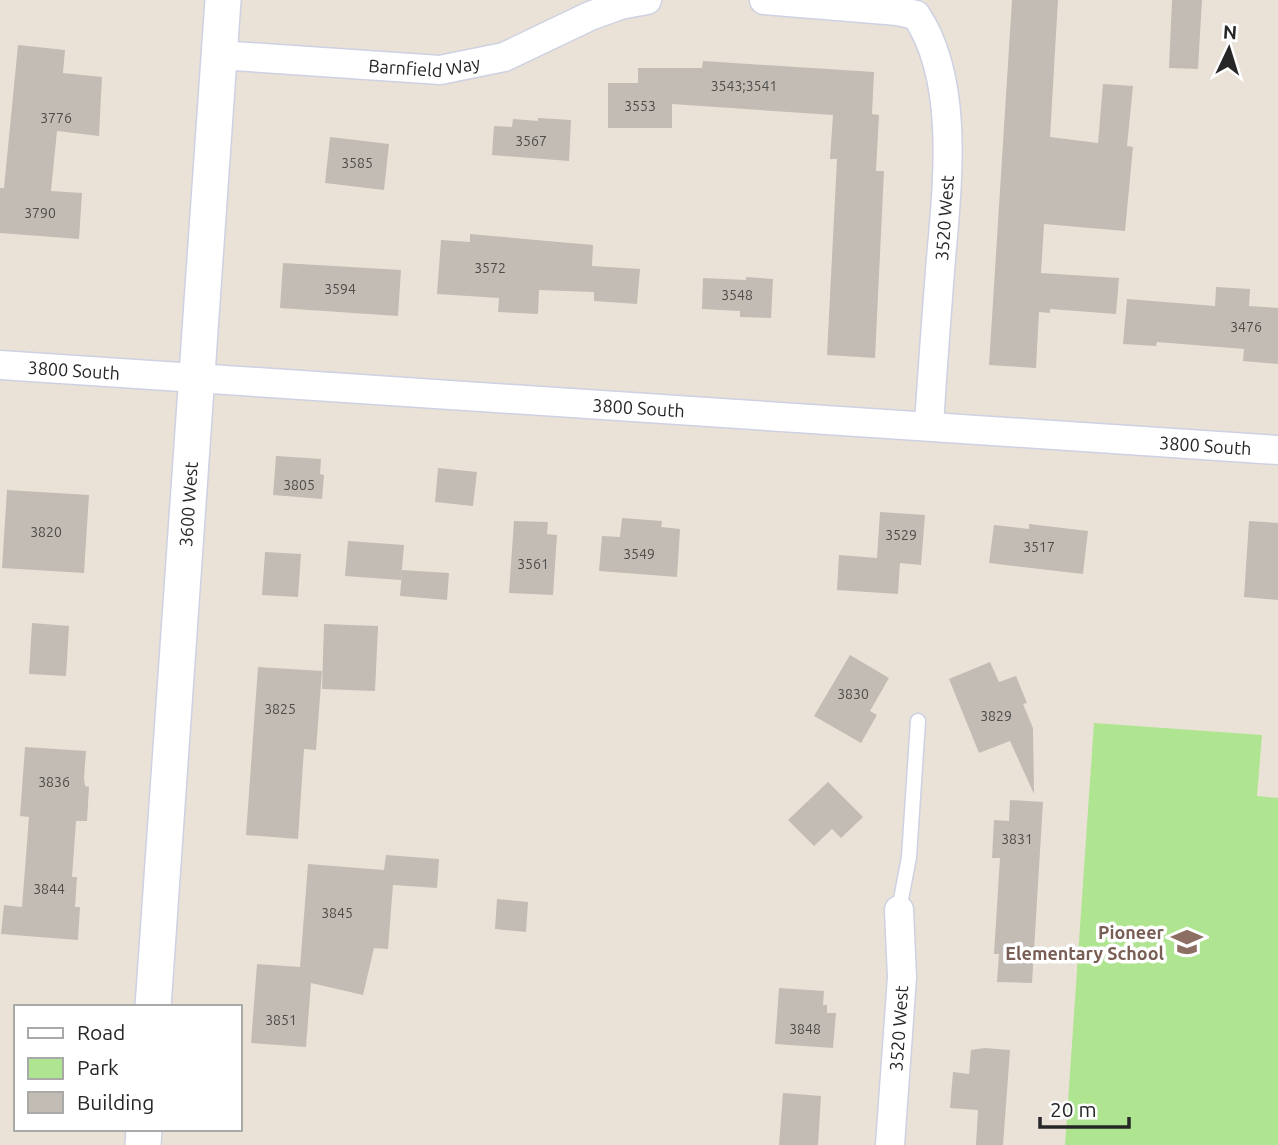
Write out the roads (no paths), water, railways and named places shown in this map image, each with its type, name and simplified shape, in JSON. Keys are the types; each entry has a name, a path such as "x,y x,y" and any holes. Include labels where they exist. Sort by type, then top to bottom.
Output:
{"street":[{"name":"3600 West","path":"153,1005 222,0"},
{"name":"3520 West","path":"764,0 879,8 916,15 932,43 947,140 929,426"},
{"name":"Barnfield Way","path":"219,55 408,71 451,69 504,57 629,2"},
{"name":"3800 South","path":"0,365 1278,450"},
{"name":"3520 West","path":"890,1145 902,977 899,910"}],"lane":[{"path":"899,910 909,857 918,721"}],"place":[{"name":"Pioneer Elementary School","path":"1187,942"}]}
